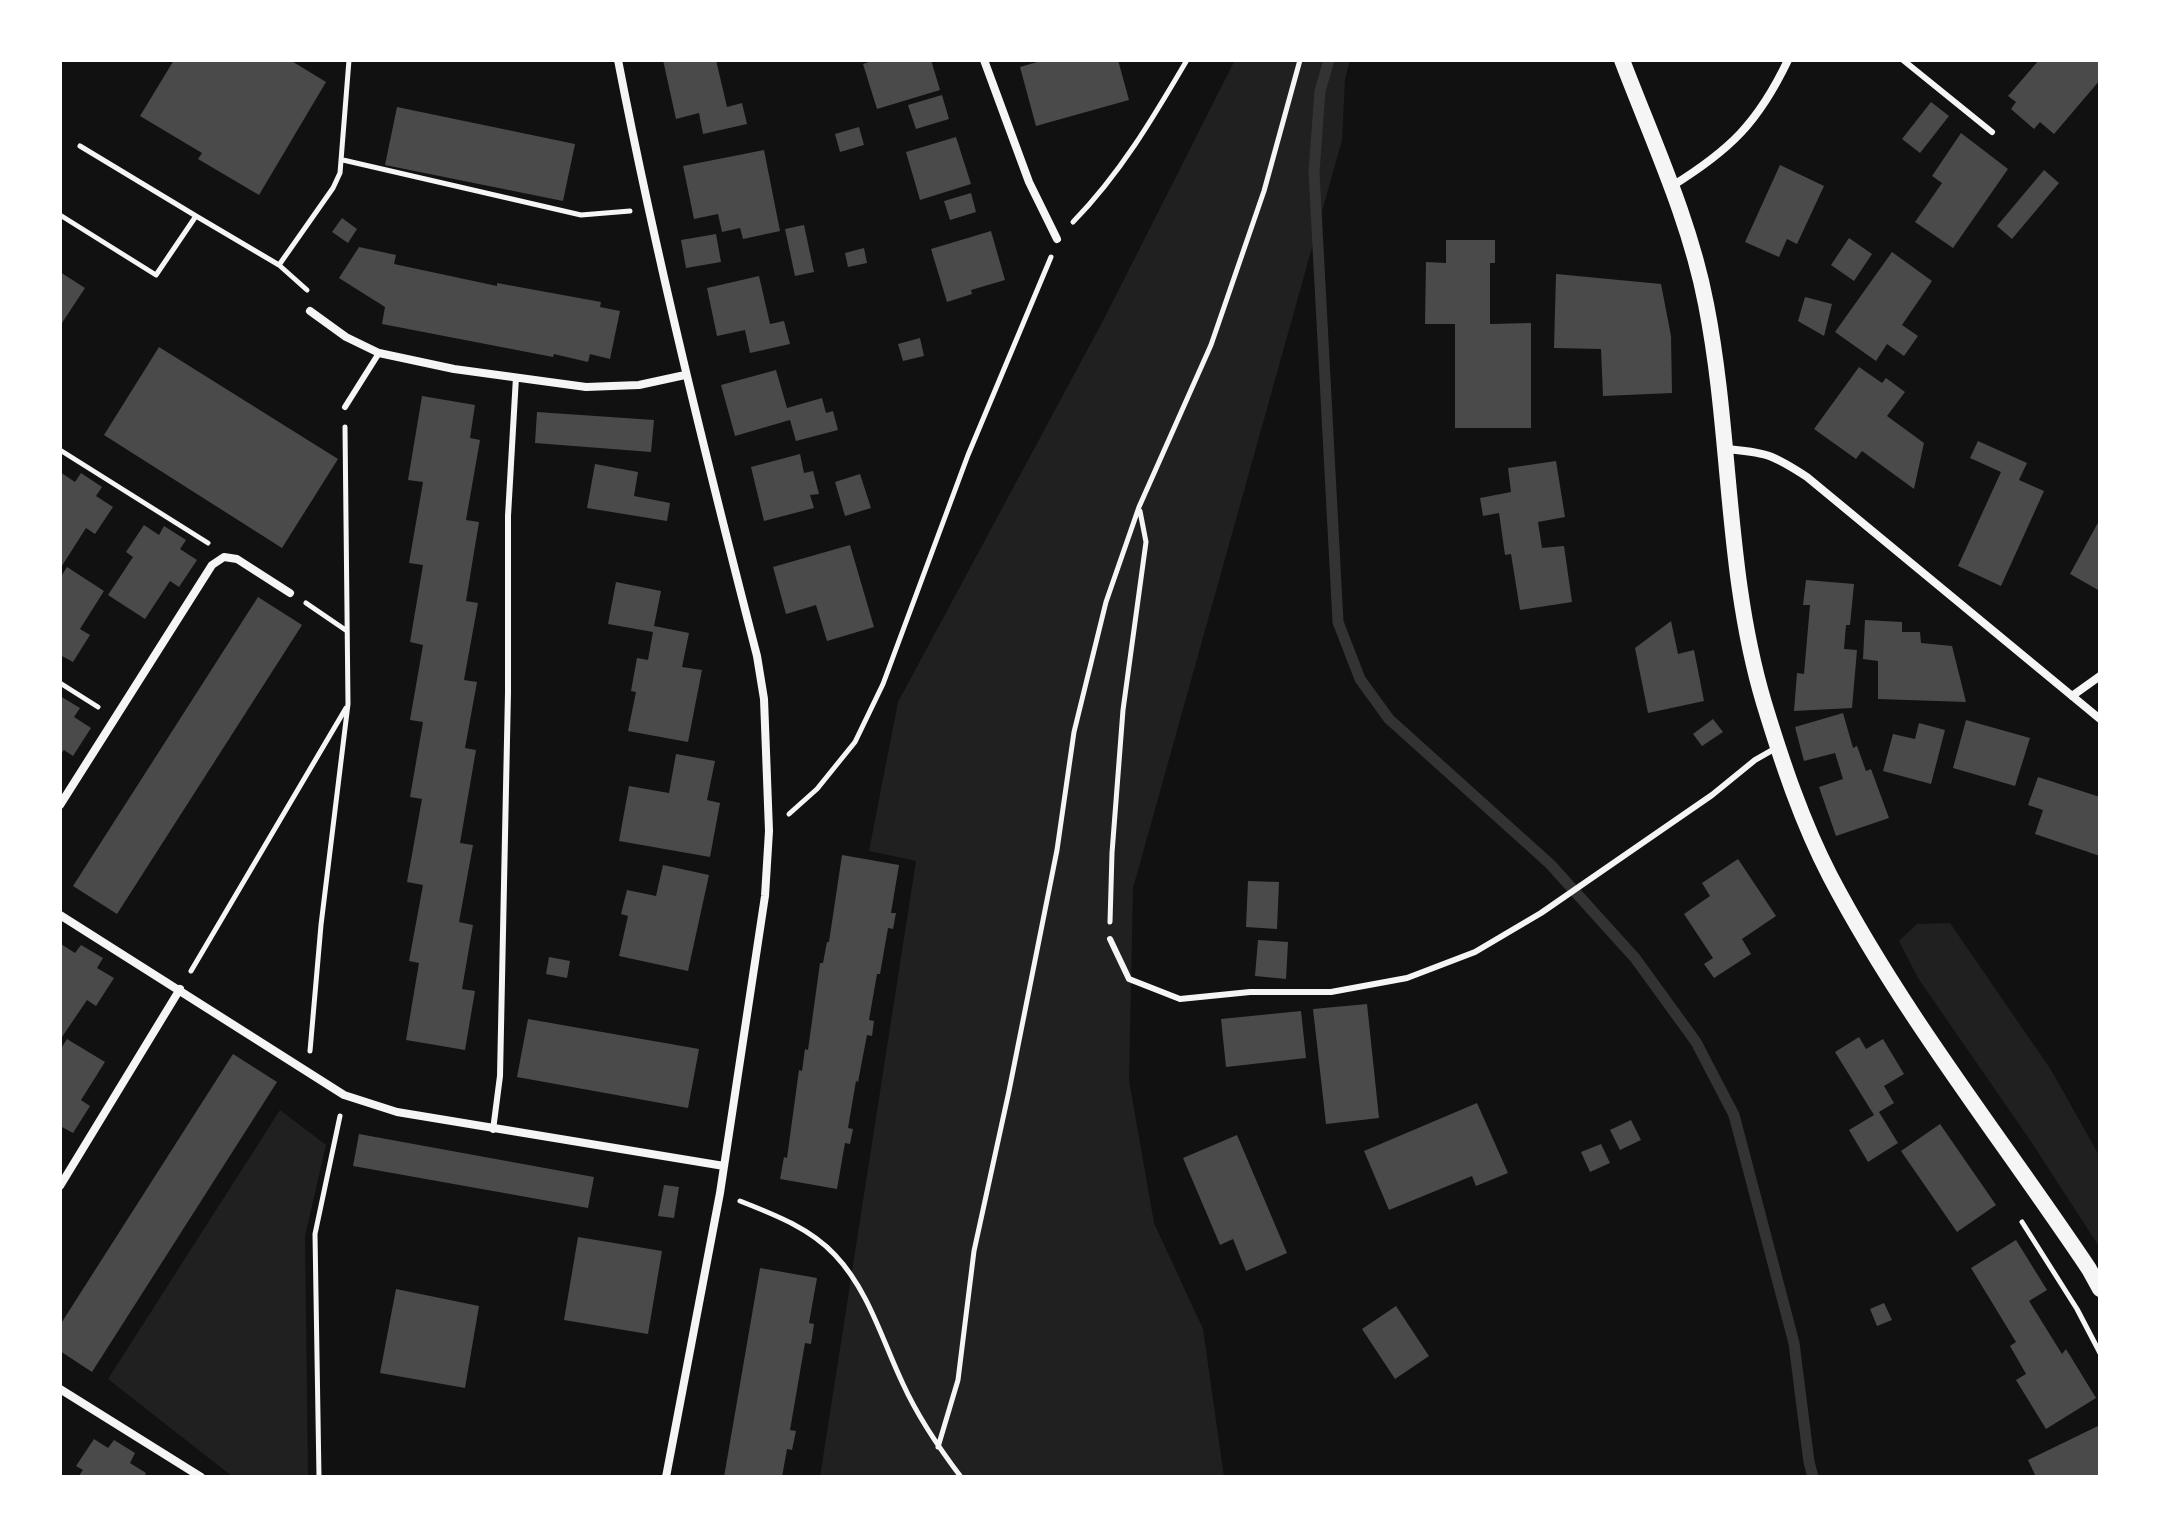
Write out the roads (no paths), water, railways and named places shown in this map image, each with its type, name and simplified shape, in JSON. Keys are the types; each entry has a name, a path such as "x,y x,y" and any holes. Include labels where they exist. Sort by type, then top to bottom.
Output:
{"main road":[{"path":"1622,60 1693,250 1706,302 1717,366 1724,449 1749,647 1798,805 1829,873 1864,938 1902,998 2081,1256 2100,1289"}],"street":[{"path":"618,60 646,208 757,656 764,699 769,831 765,896 720,1193 666,1477"},
{"path":"984,60 1029,182 1057,239"},
{"path":"1671,187 1712,161 1735,141 1757,116 1788,60"},
{"path":"310,311 346,337 379,353 454,369 586,387 639,385 685,375"},
{"path":"1724,449 1775,456 1807,477 2100,719"},
{"path":"60,805 212,565 224,557 237,559 290,593"},
{"path":"2072,696 2100,676"},
{"path":"60,915 344,1095 397,1112 493,1130 724,1166"},
{"path":"60,1186 180,989"},
{"path":"60,1389 201,1477"}],"lane":[{"path":"1903,60 1992,132"},
{"path":"345,407 379,353"},
{"path":"493,1130 500,1076 508,708 508,516 516,377"},
{"path":"1110,939 1129,979 1180,999 1250,992 1331,992 1407,978 1475,952 1541,913 1712,795 1755,760 1779,747"}],"waterway":[{"path":"1329,60 1320,91 1314,172 1338,622 1360,679 1389,719 1550,864 1635,958 1696,1042 1734,1115 1794,1343 1813,1477"}]}
